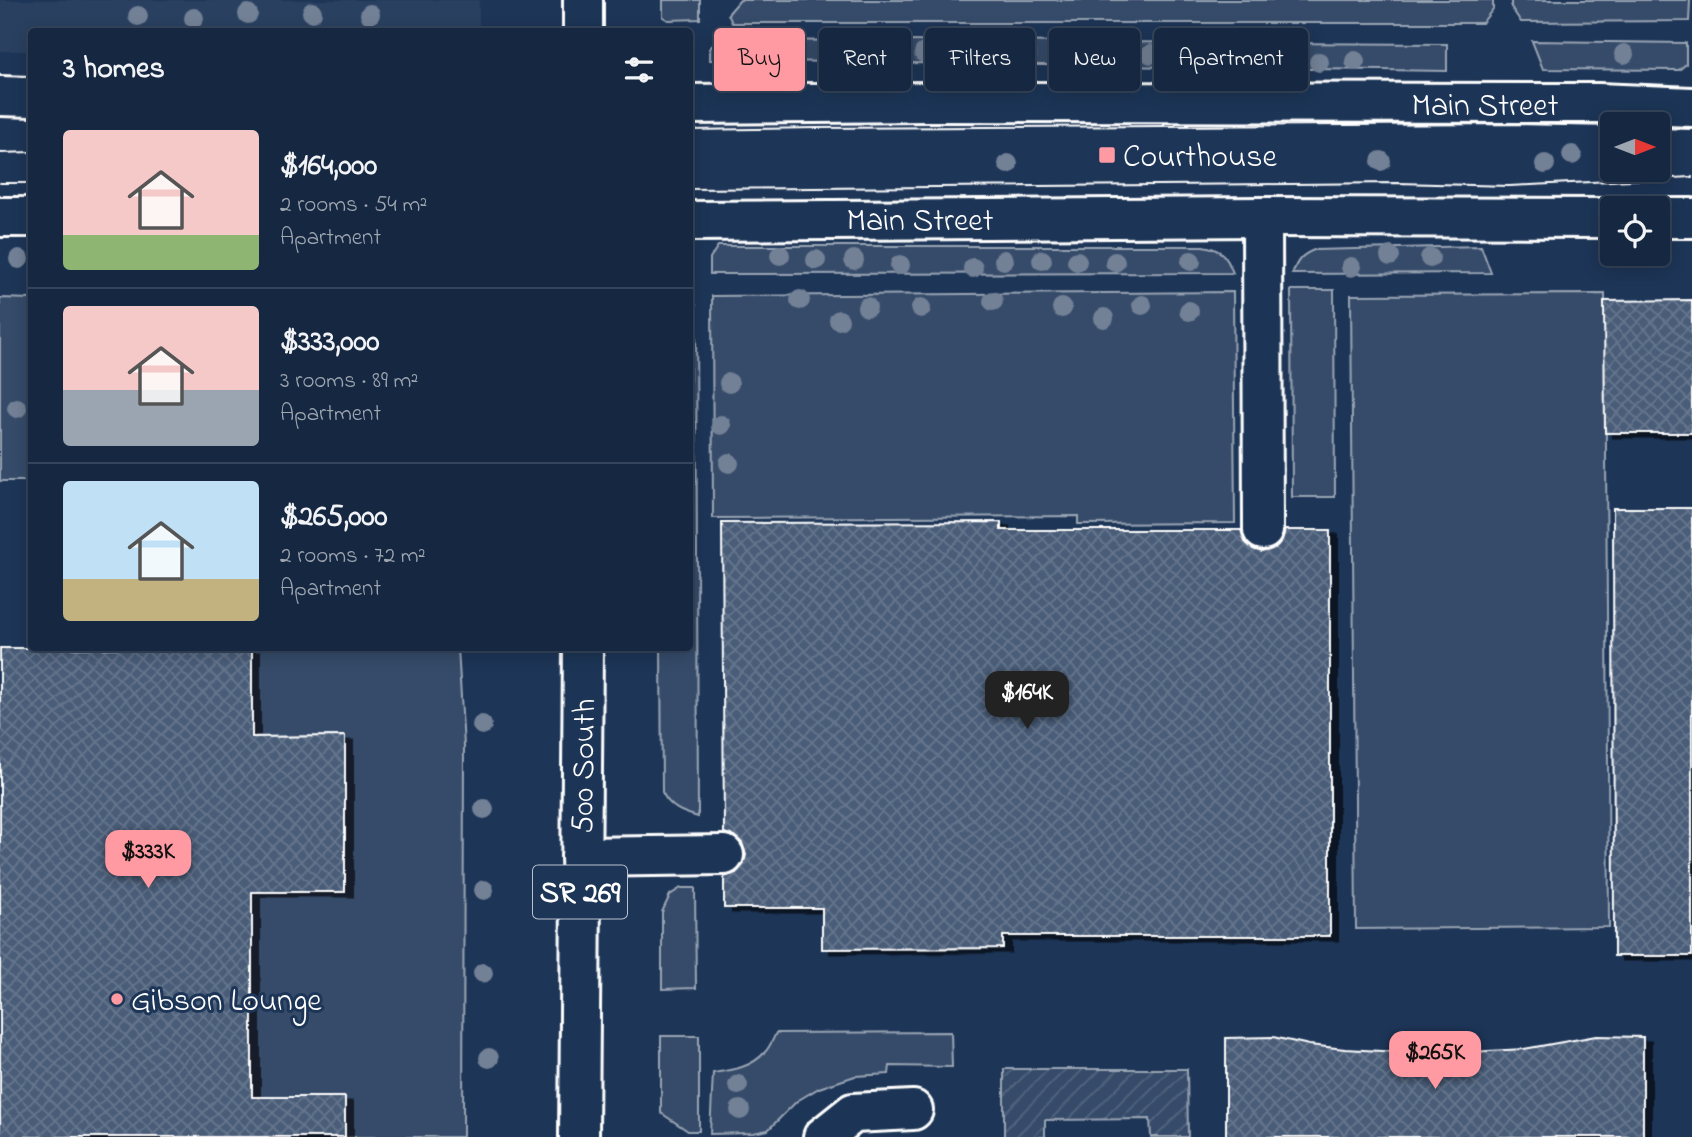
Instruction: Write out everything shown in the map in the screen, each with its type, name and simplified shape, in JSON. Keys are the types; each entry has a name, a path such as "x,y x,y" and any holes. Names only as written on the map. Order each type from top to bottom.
{"street":[{"path":"583,0 583,28"},
{"path":"0,96 28,97"},
{"name":"Main Street","path":"693,104 1598,103 1692,107"},
{"path":"0,217 28,217"},
{"path":"1262,217 1263,530"},
{"name":"Main Street","path":"693,220 1600,218"},
{"path":"1670,218 1692,218"},
{"name":"500 South","path":"579,1137 583,651"},
{"path":"581,858 724,855"},
{"path":"823,1137 853,1113 913,1110"}],"shaded area":[{"path":"0,0 479,0 479,28 28,28 28,51 0,51"},
{"path":"663,0 700,0 700,19 668,20 663,17"},
{"path":"740,0 1493,0 1493,9 1482,23 732,23 728,14"},
{"path":"1511,0 1690,0 1689,21 1521,22 1511,7"},
{"path":"805,40 819,41 819,62 805,61"},
{"path":"911,41 925,41 925,63 911,63"},
{"path":"1532,41 1686,43 1686,64 1679,70 1543,69"},
{"path":"1035,42 1049,42 1049,65 1035,65"},
{"path":"1140,42 1154,42 1154,67 1140,66"},
{"path":"1308,43 1447,44 1447,71 1308,69"},
{"path":"714,44 714,60 710,60 710,48"},
{"path":"718,246 1203,246 1222,254 1233,273 710,274 710,258"},
{"path":"1481,246 1491,273 1292,274 1300,259 1314,250"},
{"path":"1291,290 1334,290 1335,497 1292,497"},
{"path":"1233,292 1235,523 1078,524 1078,516 713,518 712,296"},
{"path":"1605,294 1609,927 1356,929 1351,295"},
{"path":"0,298 28,299 28,481 0,481"},
{"path":"693,305 696,305 698,817 677,809 662,792 661,651 693,651"},
{"path":"252,651 458,651 464,746 463,1137 345,1137 344,1097 220,1097 220,892 345,892 345,736 243,737 252,730"},
{"path":"681,888 695,888 696,988 662,989 662,912 670,895"},
{"path":"951,1032 952,1067 890,1066 889,1074 855,1076 819,1088 797,1101 768,1130 710,1134 713,1073 754,1062 767,1050 776,1033"},
{"path":"661,1036 699,1036 699,1131 688,1131 661,1113"},
{"path":"1004,1069 1187,1069 1188,1137 1151,1137 1150,1119 1045,1120 1045,1137 1004,1137"}],"building":[{"path":"1692,300 1692,433 1605,433 1604,301"},
{"path":"1613,508 1692,508 1692,956 1614,956"},
{"path":"1001,522 1001,530 1241,530 1245,542 1262,552 1275,548 1282,540 1285,530 1330,530 1330,936 1003,936 1003,948 822,949 822,908 724,908 724,877 736,873 743,865 746,855 742,843 734,836 724,833 722,523"},
{"path":"0,648 28,648 28,651 252,651 252,737 345,736 345,892 252,892 252,1097 345,1097 345,1137 0,1137"},
{"path":"1596,1036 1643,1037 1643,1137 1226,1137 1226,1038 1273,1037 1345,1049 1435,1054 1524,1049"}],"tram line":[{"path":"693,130 1510,124 1600,126"},
{"path":"1670,128 1692,129"},
{"path":"0,153 28,152"},
{"path":"693,189 1399,183 1509,186 1692,177"},
{"path":"0,183 28,183"}],"place":[{"name":"Courthouse","path":"1107,155"},
{"name":"Gibson Lounge","path":"117,999"}]}
